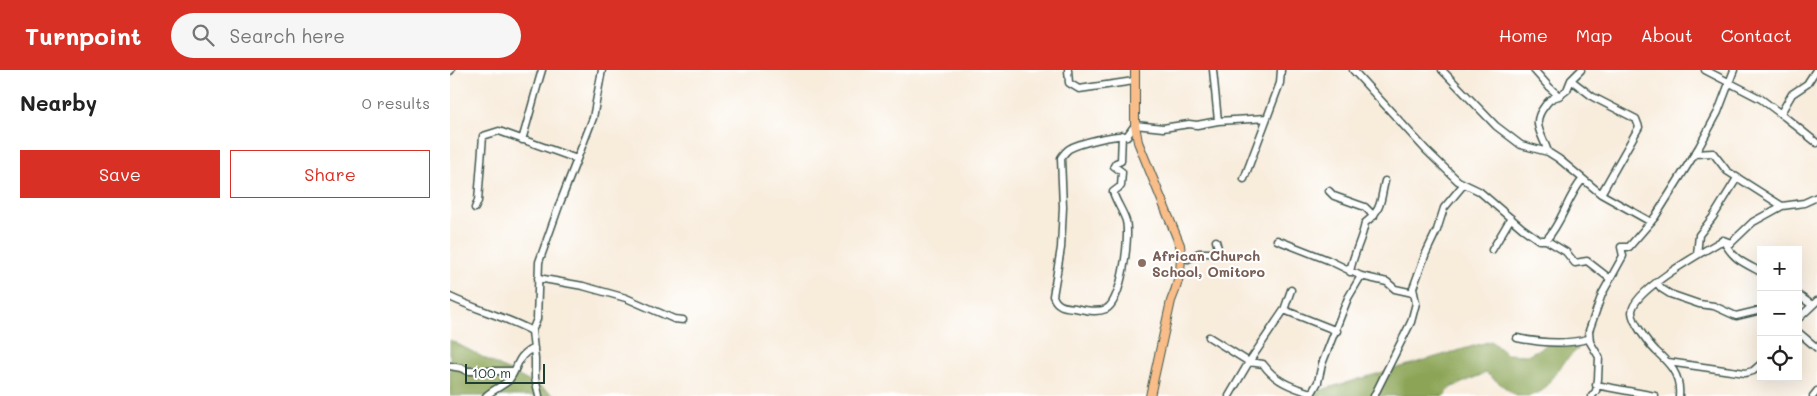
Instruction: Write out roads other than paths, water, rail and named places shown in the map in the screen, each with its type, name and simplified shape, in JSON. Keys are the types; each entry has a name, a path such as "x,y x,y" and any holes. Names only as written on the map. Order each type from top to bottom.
{"main road":[{"path":"1135,70 1138,142 1180,245 1182,257 1177,286 1171,301 1150,396"}],"street":[{"path":"522,140 542,70"},
{"path":"539,396 535,378 532,331 537,319 540,262 593,118 602,70"},
{"path":"1068,70 1069,83 1079,89 1134,80"},
{"path":"1213,70 1218,121"},
{"path":"1244,178 1280,83 1281,70"},
{"path":"1353,70 1426,150 1458,181 1479,191 1539,240 1546,240 1566,252 1575,262 1587,261 1609,278"},
{"path":"1442,70 1496,126 1521,145 1548,152 1601,194 1651,222"},
{"path":"1534,70 1560,96"},
{"path":"1548,152 1537,123 1538,114 1550,98 1560,96 1567,90 1571,80 1581,70"},
{"path":"1705,70 1761,99 1817,143"},
{"path":"1592,396 1596,391 1600,357 1588,339 1589,331 1609,278 1622,256 1621,247 1630,247 1651,222 1695,154 1718,112 1734,70"},
{"path":"1781,113 1792,94 1807,84 1816,70"},
{"path":"1571,80 1593,96 1636,119 1640,127 1601,194"},
{"path":"1122,135 1121,162 1116,163 1114,166 1122,172 1121,186 1113,192 1126,219 1127,252 1117,293 1112,304 1106,309 1085,310 1060,306 1055,302 1053,296 1061,248 1063,207 1061,158 1068,149 1110,136 1122,135 1127,136 1136,125 1163,128 1218,121 1267,118"},
{"path":"475,208 478,201 483,136 499,131 577,158"},
{"path":"1538,150 1545,143"},
{"path":"1695,154 1713,153 1728,171 1782,206"},
{"path":"1697,254 1699,235 1738,178"},
{"path":"1546,240 1556,227 1571,196 1582,180"},
{"path":"1350,272 1352,260 1362,239 1365,223 1374,216 1384,197 1385,181"},
{"path":"1374,396 1411,322 1416,303 1413,288 1444,208 1464,184"},
{"path":"1329,191 1334,196 1365,207 1374,216"},
{"path":"1679,396 1678,380 1675,371 1654,349 1632,318 1634,304 1640,296 1697,254 1723,240 1731,243 1753,222 1782,206 1804,203 1817,197"},
{"path":"1492,250 1511,218"},
{"path":"1277,240 1328,260 1350,272 1387,282 1395,290 1414,293"},
{"path":"1723,240 1730,254 1757,270"},
{"path":"1182,257 1188,259 1199,253 1213,254 1218,248 1216,241"},
{"path":"1209,337 1249,362 1262,364 1270,375 1310,395 1318,382 1322,364 1337,331 1348,298 1361,276"},
{"path":"538,278 583,286 626,298 674,319 683,320"},
{"path":"1657,283 1670,294 1699,304 1714,306 1736,316 1757,311"},
{"path":"1229,396 1284,310 1291,290"},
{"path":"450,297 532,331"},
{"path":"1802,297 1815,303 1802,316"},
{"path":"1284,310 1337,331"},
{"path":"1802,335 1817,348"},
{"path":"1516,338 1547,343 1576,342 1588,339"},
{"path":"486,396 509,380 516,364 527,351 534,348"},
{"path":"1668,362 1746,373 1753,372 1757,368"},
{"path":"450,366 467,371 513,371"},
{"path":"1596,385 1655,396"},
{"path":"1813,396 1817,391"}],"place":[{"name":"African Church School, Omitoro","path":"1142,263"}]}
